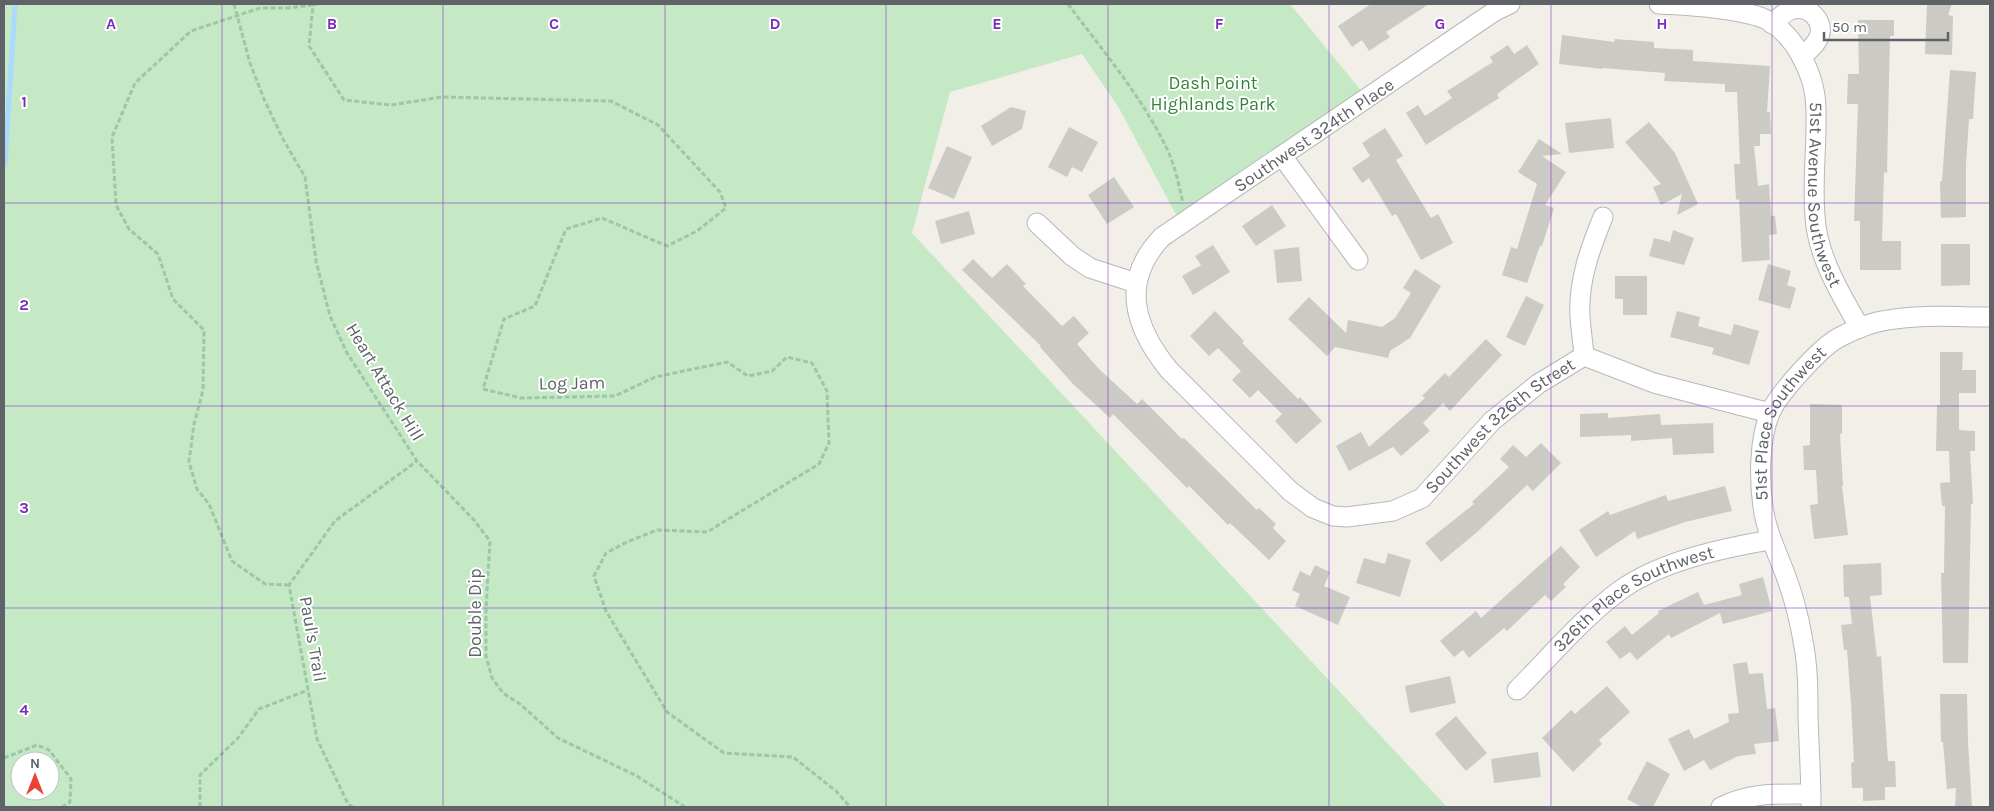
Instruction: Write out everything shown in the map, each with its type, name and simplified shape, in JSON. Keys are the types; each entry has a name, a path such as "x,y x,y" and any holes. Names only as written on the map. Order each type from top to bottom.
{"street":[{"name":"Southwest 324th Place","path":"1136,283 1143,262 1162,237 1495,11 1510,4"},
{"path":"1659,4 1714,8 1758,16 1772,24 1790,10 1804,9 1812,14 1820,24 1820,32 1814,45 1802,57"},
{"name":"51st Avenue Southwest","path":"1772,24 1788,37 1802,57 1814,87 1816,108 1815,218 1824,256 1835,284 1860,328"},
{"path":"1282,156 1358,260"},
{"path":"1584,356 1580,317 1585,267 1589,251 1603,217"},
{"path":"1037,223 1072,256 1090,268 1136,283"},
{"name":"Southwest 326th Street","path":"1136,283 1137,305 1146,336 1154,352 1169,370 1290,491 1313,508 1333,516 1360,516 1393,511 1422,498 1492,421 1538,384 1584,356 1654,383 1770,413"},
{"name":"51st Place Southwest","path":"1811,801 1807,676 1803,643 1796,606 1784,570 1770,540 1763,508 1760,477 1761,450 1770,413 1786,389 1837,338 1860,328 1887,320 1912,317 1990,317"},
{"name":"326th Place Southwest","path":"1517,690 1600,607 1623,588 1664,568 1703,554 1770,540"},
{"path":"1721,807 1738,799 1763,794 1811,801"}],"path":[{"name":"Heart Attack Hill","path":"234,4 250,63 264,99 283,139 305,177 316,261 330,316 347,353 417,461"},
{"path":"289,585 265,584 232,561 209,504 197,489 189,462 194,424 203,390 204,330 173,299 158,254 129,229 116,205 112,137 135,83 191,31 260,8 288,8 315,4"},
{"name":"Log Jam","path":"315,4 309,46 344,100 391,105 442,97 612,101 658,125 720,192 726,208 696,231 667,246 602,218 566,229 535,306 504,319 483,389 521,398 615,396 655,377 728,362 748,376 772,371 787,357 812,363 827,391 829,443 819,464 707,532 657,530 627,542 606,553 594,576 606,611 667,712 724,754 793,757 836,791 850,807"},
{"path":"1068,4 1155,126 1169,153 1179,185 1186,220"},
{"name":"Paul's Trail","path":"352,807 348,804 317,739 289,585 335,521 417,461"},
{"name":"Double Dip","path":"417,461 474,520 490,541 486,609 486,656 492,678 503,693 520,704 558,738 635,775 686,807"},
{"path":"200,807 200,775 238,738 259,709 308,690"},
{"path":"4,758 37,746 49,750 71,779 70,802 62,807"}],"green space":[{"name":"Dash Point Highlands Park","path":"4,4 1290,4 1368,99 1181,224 1119,108 1082,54 950,92 912,233 1447,807 4,807"}],"building":[{"path":"1371,4 1429,4 1386,32 1390,37 1369,51 1362,40 1352,47 1338,26"},
{"path":"1927,4 1952,4 1948,15 1953,16 1952,55 1925,54"},
{"path":"1858,20 1894,20 1894,36 1890,36 1887,173 1884,172 1882,241 1901,241 1901,270 1860,270 1860,221 1854,221 1858,104 1847,104 1848,74 1859,74"},
{"path":"1562,35 1614,42 1615,39 1654,42 1654,48 1693,50 1693,61 1770,66 1767,112 1770,112 1771,134 1760,134 1760,146 1754,146 1758,186 1769,184 1771,216 1775,216 1777,234 1769,235 1770,260 1742,262 1739,199 1736,200 1734,164 1740,164 1737,92 1725,92 1725,84 1664,81 1665,73 1559,64"},
{"path":"1508,45 1514,54 1527,45 1539,64 1497,94 1499,98 1426,145 1406,113 1418,105 1425,116 1452,98 1447,91 1493,62 1490,57"},
{"path":"1950,70 1976,72 1973,119 1969,119 1966,164 1966,217 1941,218 1940,181 1942,181"},
{"path":"1011,107 1026,111 1022,129 992,146 981,126"},
{"path":"1611,118 1614,148 1569,153 1565,123"},
{"path":"1649,122 1675,153 1698,204 1677,215 1682,194 1661,205 1653,187 1661,184 1625,142"},
{"path":"1069,127 1098,142 1082,172 1072,167 1067,177 1048,167"},
{"path":"1385,128 1403,156 1396,160 1431,218 1438,214 1453,243 1421,260 1396,214 1392,216 1369,178 1362,183 1352,168 1370,156 1362,143"},
{"path":"1539,139 1562,154 1542,156 1566,172 1545,205 1554,208 1542,246 1540,246 1527,283 1502,275 1511,247 1517,249 1537,184 1518,172"},
{"path":"947,146 972,157 954,199 928,188"},
{"path":"1114,177 1134,207 1107,224 1088,195"},
{"path":"1272,205 1286,226 1256,246 1242,226"},
{"path":"969,211 975,234 941,244 935,221"},
{"path":"1673,230 1694,238 1684,265 1649,256 1654,238 1670,242"},
{"path":"1941,244 1970,244 1970,285 1941,286"},
{"path":"1213,245 1230,272 1193,295 1182,276 1201,265 1195,256"},
{"path":"1299,247 1302,281 1277,283 1274,250"},
{"path":"973,259 992,278 1007,264 1026,284 1023,286 1062,326 1074,316 1089,333 1077,344 1099,369 1137,404 1142,399 1257,510 1259,508 1276,524 1273,528 1286,541 1269,560 1230,523 1228,525 1189,486 1187,488 1113,414 1110,418 1073,384 1041,346 962,270"},
{"path":"1768,264 1791,271 1787,285 1796,288 1790,309 1758,300"},
{"path":"1415,269 1441,286 1410,338 1390,351 1388,358 1335,347 1327,356 1288,319 1309,297 1346,333 1348,320 1382,327 1395,318 1411,293 1403,288"},
{"path":"1615,276 1647,276 1647,315 1623,315 1623,299 1615,299"},
{"path":"1526,296 1544,305 1525,346 1506,337"},
{"path":"1215,311 1244,341 1242,343 1298,399 1300,397 1322,421 1296,444 1275,421 1282,414 1258,390 1250,398 1232,380 1241,371 1218,348 1209,356 1190,336"},
{"path":"1677,311 1700,317 1698,326 1731,335 1734,324 1759,331 1749,365 1712,354 1714,348 1670,337"},
{"path":"1486,339 1502,355 1450,411 1443,403 1423,423 1430,431 1401,456 1393,447 1349,471 1336,446 1361,432 1369,447 1425,398 1422,396 1445,373 1449,377"},
{"path":"1940,352 1963,352 1962,370 1976,370 1976,393 1959,393 1959,430 1975,431 1975,451 1970,451 1973,504 1971,504 1968,663 1943,663 1941,573 1944,573 1945,506 1942,506 1940,483 1950,482 1949,451 1936,451 1937,405 1940,405"},
{"path":"1810,404 1842,405 1842,434 1840,434 1842,486 1848,535 1814,539 1810,505 1818,504 1816,470 1804,470 1803,446 1810,445"},
{"path":"1608,413 1608,418 1660,414 1661,425 1713,423 1714,453 1673,455 1672,438 1631,441 1631,435 1580,437 1580,414"},
{"path":"1541,443 1561,463 1533,491 1527,485 1476,533 1441,562 1425,543 1474,504 1472,502 1509,467 1500,459 1513,445 1526,457"},
{"path":"1725,486 1732,511 1685,522 1637,539 1635,531 1596,557 1579,530 1608,511 1610,515 1666,495 1668,501"},
{"path":"1561,546 1580,567 1563,584 1566,587 1551,601 1545,595 1507,631 1504,628 1469,658 1463,650 1454,657 1440,641 1476,611 1481,618"},
{"path":"1388,553 1411,560 1400,597 1356,583 1364,558 1385,564"},
{"path":"1881,563 1882,595 1870,596 1877,657 1881,656 1888,761 1895,761 1896,787 1885,787 1885,800 1863,801 1863,788 1852,788 1851,763 1854,762 1851,703 1847,650 1844,650 1841,625 1852,624 1849,597 1844,597 1843,565"},
{"path":"1315,565 1330,572 1324,586 1350,597 1338,625 1295,606 1300,594 1292,590 1300,571 1310,576"},
{"path":"1763,577 1772,611 1723,624 1720,613 1671,638 1669,634 1637,660 1630,652 1620,659 1606,642 1625,626 1632,635 1659,613 1658,611 1698,592 1704,605 1742,595 1739,584"},
{"path":"1747,662 1749,674 1763,673 1767,709 1775,708 1779,741 1754,744 1756,754 1738,756 1710,770 1704,760 1684,771 1668,739 1689,729 1694,739 1729,722 1728,714 1739,713 1733,664"},
{"path":"1450,676 1456,703 1410,713 1405,686"},
{"path":"1607,686 1630,712 1599,740 1602,744 1573,772 1542,738 1571,710 1575,714"},
{"path":"1940,694 1967,694 1972,807 1955,807 1956,788 1947,789 1943,742 1941,742"},
{"path":"1456,716 1487,753 1466,771 1435,734"},
{"path":"1538,752 1541,777 1494,783 1491,759"},
{"path":"1647,761 1670,774 1653,807 1642,807 1627,799"}],"waterway":[{"path":"5,164 15,4"}]}
